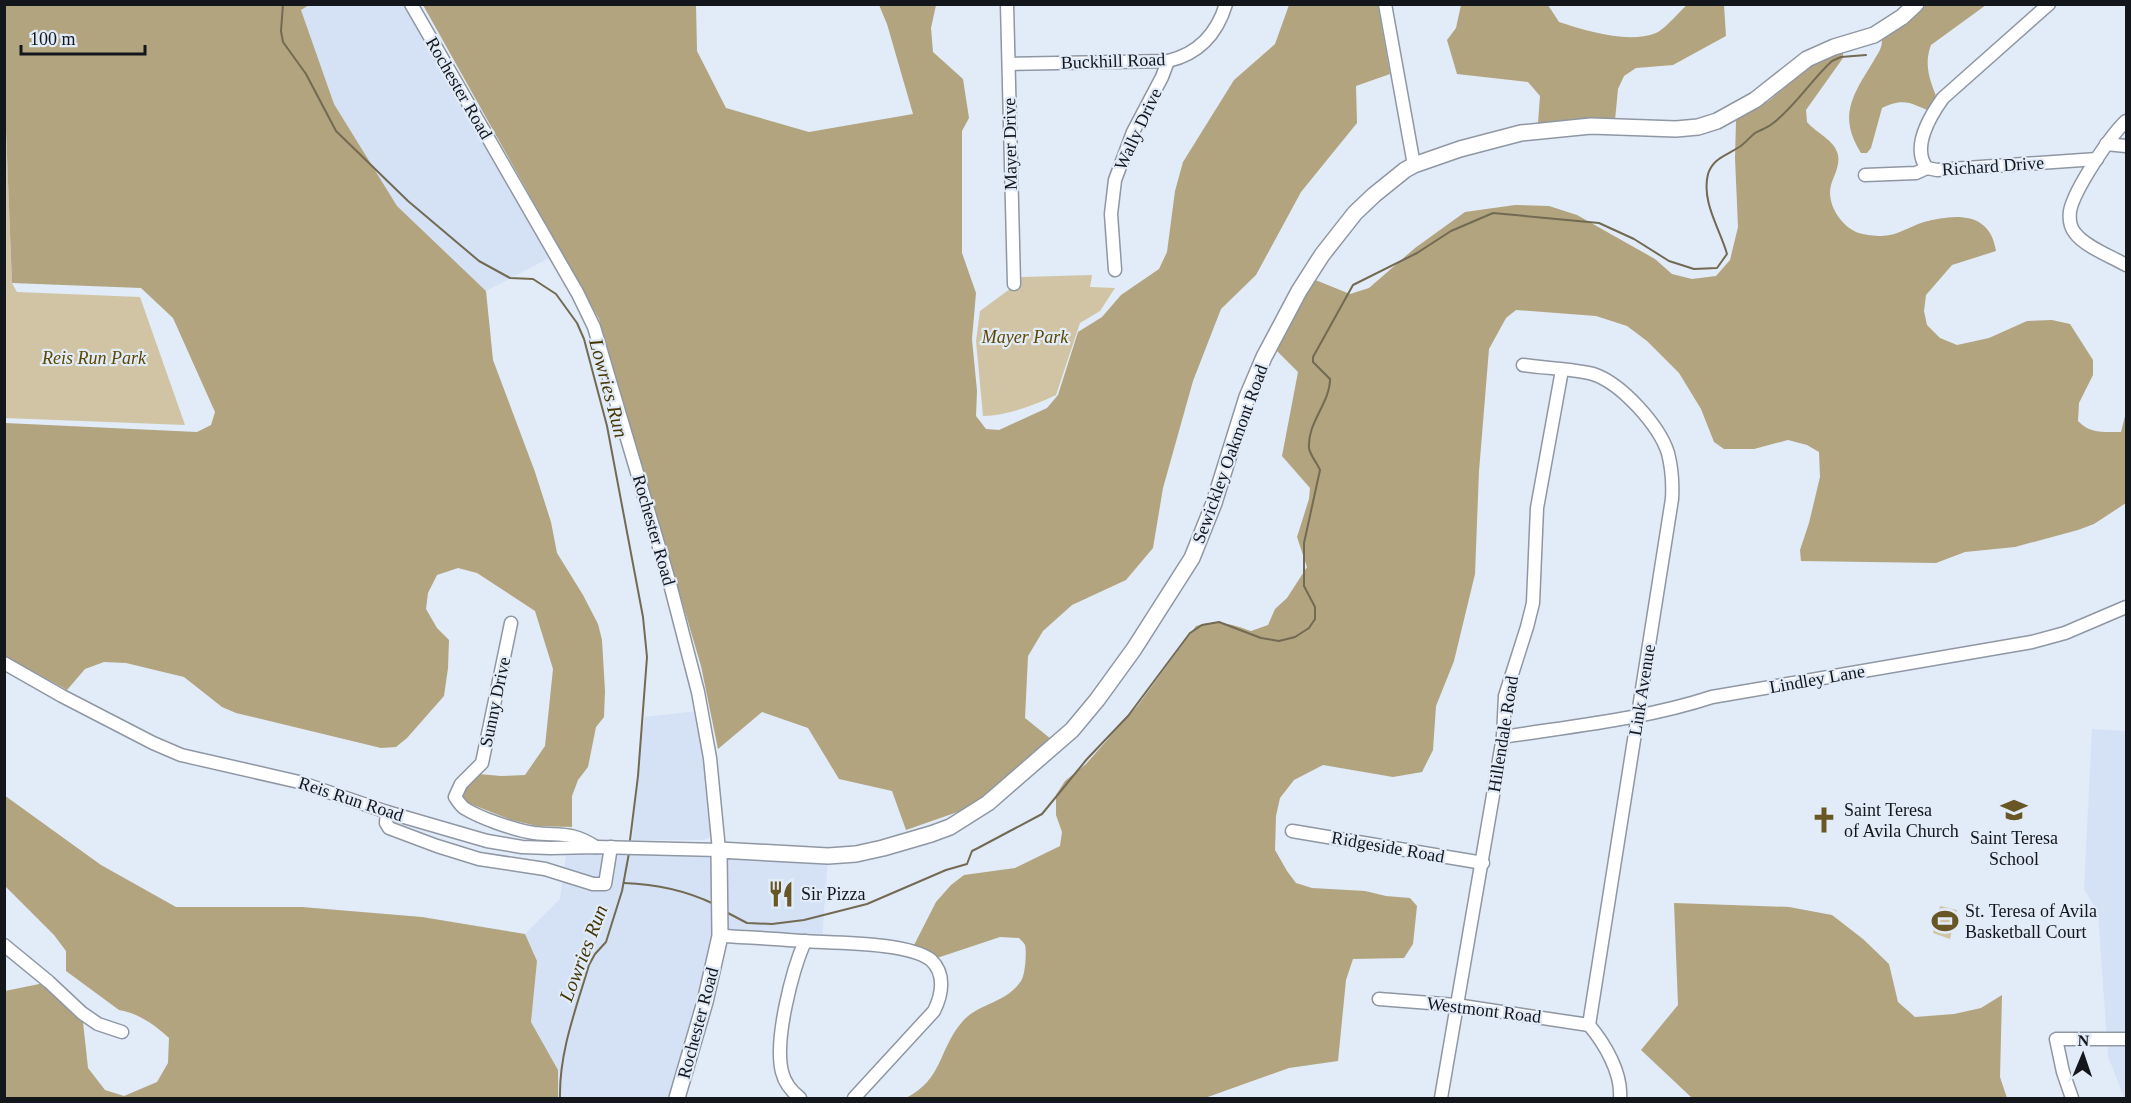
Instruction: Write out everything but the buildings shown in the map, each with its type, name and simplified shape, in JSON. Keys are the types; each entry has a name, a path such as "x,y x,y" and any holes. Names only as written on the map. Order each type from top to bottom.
{"main road":[{"name":"Sewickley Oakmont Road","path":"719,850 828,856 863,852 908,842 950,827 973,814 1058,744 1109,684 1178,583 1192,558 1214,503 1247,397 1278,330 1304,284 1329,245 1354,213 1414,165 1460,149 1521,133 1591,126 1676,129 1706,125 1746,107 1807,59 1834,47 1874,35 1902,17 1916,4"},
{"name":"Rochester Road","path":"677,1098 705,1002 720,936 719,850"}],"street":[{"name":"Rochester Road","path":"411,4 578,294 594,327 670,584 698,692 710,758 719,850"},
{"name":"Mayer Drive","path":"1007,4 1014,284"},
{"name":"Buckhill Road","path":"1009,64 1168,61 1180,58 1200,47 1215,31 1226,4"},
{"path":"1385,4 1414,165"},
{"name":"Richard Drive","path":"2049,4 1943,98 1936,108 1921,143 1920,155 1927,168 1937,170 2097,159"},
{"name":"Wally Drive","path":"1115,270 1111,214 1115,180 1133,132 1168,61"},
{"path":"2127,121 2106,144 2073,204 2070,214 2074,233 2082,240 2127,265"},
{"path":"2106,144 2127,146"},
{"path":"1865,175 1916,173 1927,168"},
{"name":"Link Avenue","path":"1523,365 1592,374 1613,384 1635,404 1655,429 1667,451 1673,477 1672,499 1589,1025"},
{"name":"Hillendale Road","path":"1441,1098 1483,863 1503,737 1505,696 1533,603 1537,508 1562,370"},
{"name":"Lindley Lane","path":"1503,737 1638,716 1679,708 1712,697 2032,642 2065,633 2127,607"},
{"name":"Sunny Drive","path":"511,623 482,763 461,784 455,797 461,807 480,816 533,832 572,835 596,847"},
{"name":"Reis Run Road","path":"4,663 62,696 181,755 299,782 387,812 487,841 522,847 719,850"},
{"path":"387,812 386,823 389,828 421,841 479,859 545,869 593,884 605,884 611,847"},
{"name":"Ridgeside Road","path":"1293,831 1483,863"},
{"path":"720,936 865,945 911,951 931,960 940,974 940,1000 934,1011 854,1098"},
{"path":"800,1098 790,1089 785,1080 780,1059 780,1041 794,975 805,941"},
{"path":"4,945 82,1013 98,1024 122,1032"},
{"name":"Westmont Road","path":"1379,999 1456,1005 1589,1025"},
{"path":"1589,1025 1599,1037 1614,1067 1620,1098"},
{"path":"2072,1098 2063,1072 2056,1039 2127,1039"}],"shaded area":[{"path":"5,5 309,5 301,10 334,104 397,206 486,291 493,360 535,472 551,522 557,553 598,624 602,640 604,717 596,727 588,767 578,780 572,796 572,827 537,826 511,820 466,802 462,795 479,774 525,775 545,746 553,669 535,611 477,573 458,568 437,575 428,593 426,609 437,628 449,640 444,696 407,738 396,747 381,748 236,713 222,707 184,677 126,663 104,662 85,669 67,690 5,656 5,423 197,432 211,425 215,412 173,318 141,288 12,283 5,105"},
{"path":"309,5 405,5 549,258 486,291 397,206 334,104 301,10"},
{"path":"423,5 696,5 697,51 726,108 809,132 913,114 887,24 879,5 936,5 931,28 933,52 963,79 969,118 962,131 962,253 976,293 972,339 977,391 976,416 986,429 999,430 1047,408 1058,395 1078,332 1102,317 1121,295 1159,269 1167,252 1175,191 1183,162 1234,80 1275,44 1289,5 1378,5 1390,74 1356,86 1357,123 1301,192 1256,275 1221,309 1193,381 1163,488 1153,548 1126,580 1072,605 1043,631 1028,656 1025,718 1051,739 969,808 906,830 892,791 839,779 808,728 762,712 718,749 701,666 599,319"},
{"path":"1461,5 1548,5 1559,22 1607,35 1633,37 1656,33 1687,5 1724,5 1726,36 1673,65 1636,68 1624,76 1618,89 1615,120 1538,123 1540,96 1528,82 1457,74 1447,40 1456,28"},
{"path":"1926,5 1986,5 1931,45 1928,67 1939,103 1934,113 1903,102 1882,108 1871,148 1867,153 1861,153 1850,128 1850,106 1854,96 1880,50 1882,37 1905,24"},
{"path":"1843,52 1843,58 1806,110 1807,122 1833,145 1838,155 1830,192 1836,214 1852,230 1873,236 1892,234 1924,222 1959,217 1969,218 1987,228 1996,251 1952,265 1926,295 1924,311 1927,325 1940,338 1957,345 1989,338 2027,321 2052,320 2070,324 2093,360 2093,375 2079,403 2078,421 2093,430 2121,432 2126,412 2126,503 2094,524 2078,530 2015,547 1965,552 1936,563 1801,561 1800,550 1820,477 1819,452 1807,445 1788,440 1754,449 1724,449 1714,442 1701,409 1679,373 1647,341 1627,326 1596,316 1516,310 1506,318 1489,349 1479,471 1475,574 1454,661 1436,706 1433,750 1422,772 1393,777 1323,765 1294,780 1280,798 1276,816 1275,850 1296,883 1312,888 1365,891 1410,898 1417,906 1413,944 1404,958 1353,959 1346,980 1338,1061 1289,1068 1205,1098 906,1098 927,1082 934,1073 954,1032 962,1022 976,1011 1015,989 1025,969 1026,948 1019,938 1000,937 931,960 911,951 936,902 951,885 964,875 1015,868 1060,846 1062,832 1056,815 1056,795 1065,781 1086,764 1138,705 1196,626 1224,623 1251,631 1268,625 1275,609 1287,598 1307,567 1297,537 1309,499 1310,488 1282,456 1298,372 1271,345 1308,277 1350,294 1369,288 1415,248 1465,212 1515,205 1549,206 1577,215 1655,259 1672,274 1692,279 1716,276 1730,260 1738,227 1736,120 1770,100 1809,66"},
{"path":"697,711 710,803 710,837 704,840 632,840 640,738 645,717"},
{"path":"2092,729 2126,731 2126,1098 2124,1098 2108,1056 2098,913 2084,889"},
{"path":"4,795 101,865 176,907 302,907 422,917 525,934 537,961 531,1022 558,1070 558,1098 5,1098 5,991 49,982 82,1013 88,1068 105,1090 124,1096 157,1082 168,1063 169,1038 146,1020 119,1010 66,971 66,951 54,935 5,886"},
{"path":"567,848 828,856 822,942 720,936 677,1098 558,1098 558,1070 531,1022 537,961 525,934 560,899"},
{"path":"1674,903 1789,907 1832,915 1863,939 1889,964 1898,1002 1915,1017 1954,1014 1981,1008 2002,995 2000,1077 2007,1098 1692,1098 1641,1050 1678,1005"}],"green space":[{"name":"Reis Run Park","path":"5,105 12,283 17,292 140,297 185,425 5,418"},
{"name":"Mayer Park","path":"1092,275 1090,287 1115,288 1100,311 1080,323 1056,395 1020,409 983,416 976,341 980,311 1014,286 1014,280 1023,277"},
{"name":"St. Teresa of Avila Basketball Court","path":"1940,906 1957,910 1950,939 1933,933"}],"waterway":[{"name":"Lowries Run","path":"283,4 281,31 283,42 306,74 336,131 408,201 479,261 510,278 533,279 556,294 577,323 584,339 607,426 643,617 647,657 638,776 630,840"},
{"path":"726,912 747,923 772,924 804,920 867,904 946,870 967,864 972,851 1042,814 1087,759 1128,716 1190,633 1202,625 1219,622 1261,638 1279,641 1295,637 1309,628 1315,619 1315,607 1304,586 1304,543 1320,470 1310,451 1309,439 1329,388 1330,379 1313,362 1313,357 1353,285 1417,253 1451,231 1493,213 1599,223 1634,239 1669,261 1694,269 1717,268 1727,254 1707,195 1710,168 1780,117 1832,61 1841,57 1866,55"},
{"name":"Lowries Run","path":"560,1098 562,1064 574,1014 589,965 606,942 622,891 629,853"},
{"path":"624,883 670,889 714,904"}],"place":[{"name":"Saint Teresa School","path":"2014,810"},
{"name":"Saint Teresa of Avila Church","path":"1824,820"},
{"name":"Sir Pizza","path":"781,894"},
{"name":"St. Teresa of Avila Basketball Court","path":"1945,921"}]}
